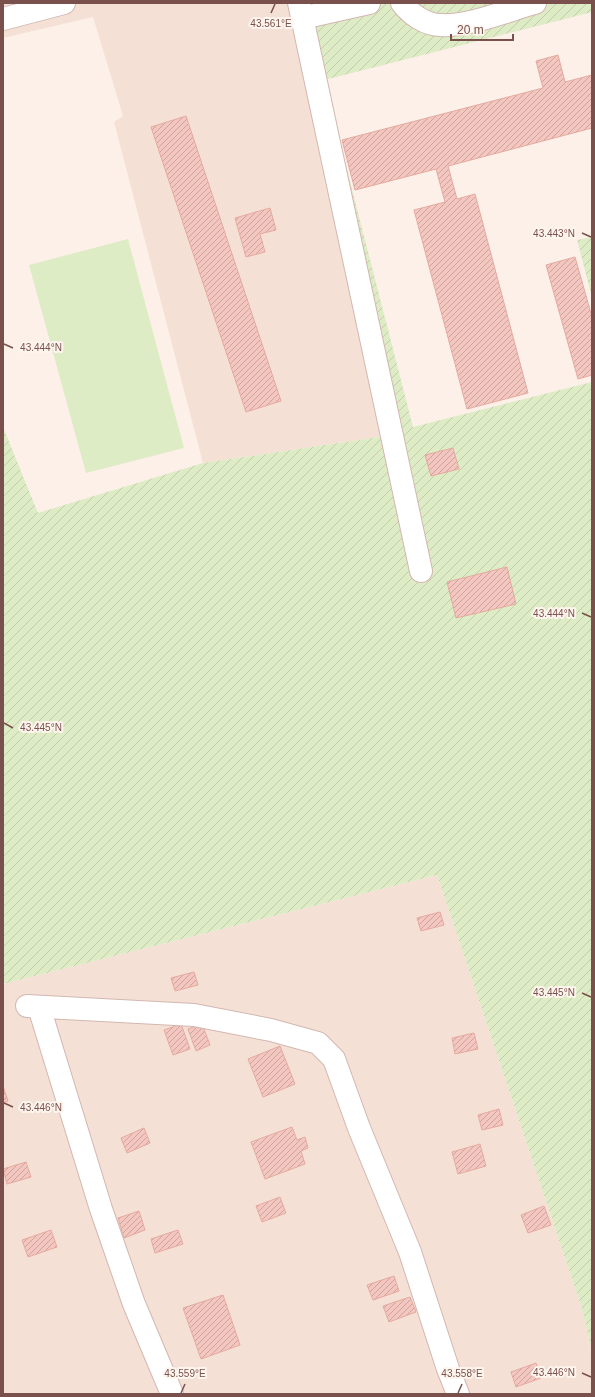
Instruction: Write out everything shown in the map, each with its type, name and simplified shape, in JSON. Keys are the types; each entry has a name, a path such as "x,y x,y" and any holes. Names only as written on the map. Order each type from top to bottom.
{"lane":[{"path":"3,19 64,3"},
{"path":"369,3 301,11 421,571"},
{"path":"402,3 406,9 422,20 441,25 466,22 535,3"},
{"path":"172,1394 134,1304 33,1007 194,1015 272,1030 318,1044 334,1060 359,1128 410,1252 448,1369 458,1394"}],"shaded area":[{"path":"3,3 592,3 592,12 316,82 392,435 203,463 114,122 123,116 93,17 3,38"},
{"path":"437,875 581,1306 592,1351 592,1394 3,1394 3,984"}],"green space":[{"path":"299,3 592,3 592,12 324,80 413,427 592,382 592,1351 581,1306 437,875 3,984 3,427 38,513 203,463 392,435"},
{"path":"592,237 592,298 577,240"},
{"path":"128,239 184,448 86,473 29,265"}],"building":[{"path":"558,55 565,82 592,75 592,128 448,166 457,199 475,194 528,393 467,409 414,210 445,202 436,169 355,190 342,140 543,88 536,61"},
{"path":"186,116 281,401 246,412 151,127"},
{"path":"270,208 276,230 260,234 265,252 246,257 235,218"},
{"path":"575,257 592,317 592,375 578,379 546,265"},
{"path":"453,448 459,469 431,476 425,455"},
{"path":"507,567 516,604 456,618 447,582"},
{"path":"440,912 444,925 421,931 417,918"},
{"path":"194,972 198,985 175,991 171,978"},
{"path":"181,1024 190,1049 173,1055 164,1030"},
{"path":"202,1024 210,1045 196,1051 188,1029"},
{"path":"474,1033 478,1049 455,1054 452,1038"},
{"path":"280,1046 295,1084 263,1097 248,1059"},
{"path":"3,1086 8,1101 3,1103"},
{"path":"499,1109 503,1125 482,1130 478,1115"},
{"path":"292,1127 297,1140 305,1137 308,1148 301,1151 305,1164 265,1179 251,1142"},
{"path":"144,1128 150,1143 127,1153 121,1138"},
{"path":"480,1144 486,1166 458,1174 452,1152"},
{"path":"26,1162 31,1177 7,1184 3,1169"},
{"path":"280,1197 286,1213 262,1222 256,1206"},
{"path":"544,1206 551,1225 528,1233 521,1215"},
{"path":"139,1211 145,1230 124,1238 118,1218"},
{"path":"51,1230 57,1247 28,1257 22,1240"},
{"path":"178,1230 183,1244 155,1253 151,1239"},
{"path":"394,1276 399,1291 373,1300 367,1285"},
{"path":"223,1295 240,1345 201,1359 183,1308"},
{"path":"410,1297 416,1312 389,1322 383,1306"},
{"path":"536,1363 541,1378 516,1387 511,1372"}]}
